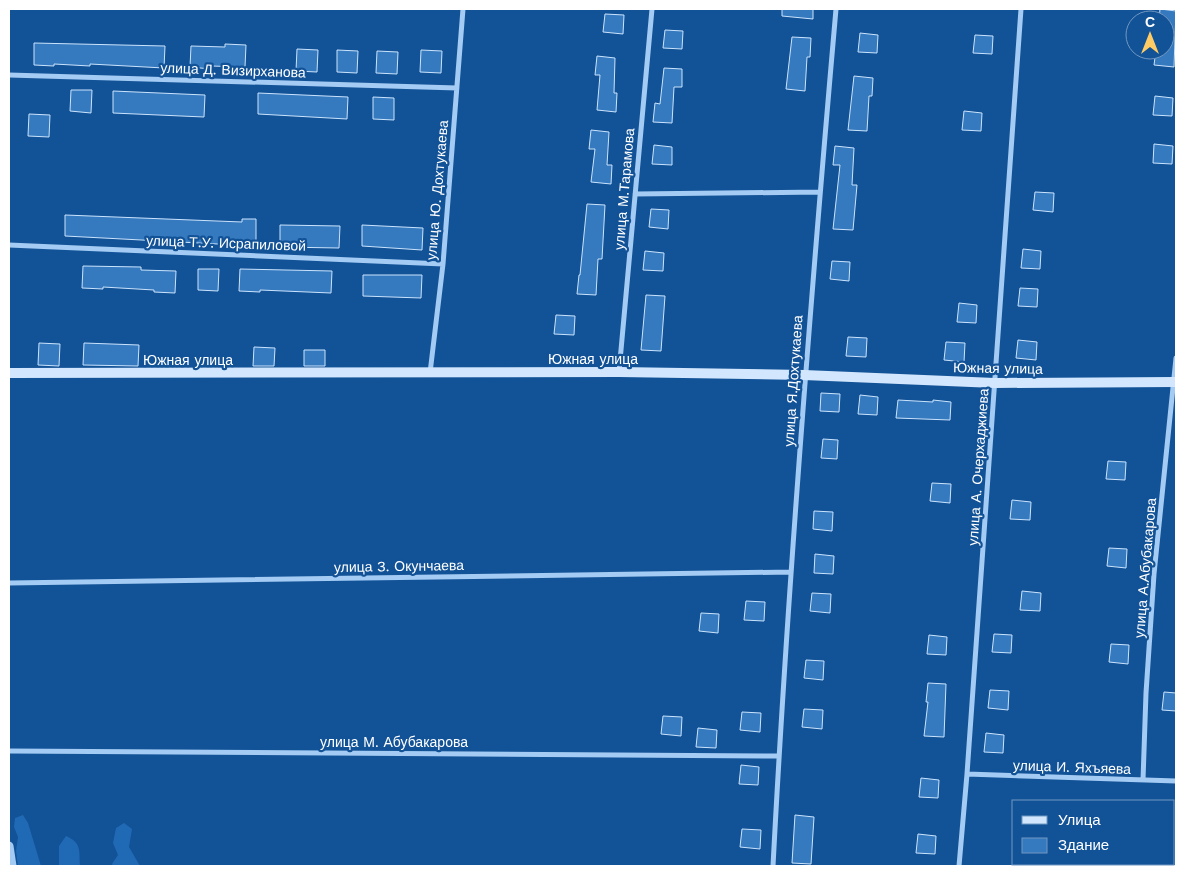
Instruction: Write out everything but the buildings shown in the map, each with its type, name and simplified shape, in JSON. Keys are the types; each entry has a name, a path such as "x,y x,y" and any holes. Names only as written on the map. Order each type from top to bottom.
{"main road":[{"name":"Южная улица","path":"9,373 619,372 804,375 995,383 1175,382"}],"street":[{"name":"улица Ю. Дохтукаева","path":"430,373 443,264 464,9"},
{"name":"улица М.Тарамова","path":"619,372 652,9"},
{"name":"улица Я.Дохтукаева","path":"773,866 790,572 804,375 836,9"},
{"name":"улица А. Очерхаджиева","path":"959,866 1021,9"},
{"name":"улица Д. Визирханова","path":"9,75 457,88"},
{"path":"635,194 820,192"},
{"name":"улица Т.У. Исрапиловой","path":"9,245 443,264"},
{"name":"улица А.Абубакарова","path":"1143,780 1146,693 1154,574 1176,358"},
{"name":"улица З. Окунчаева","path":"9,583 790,572"},
{"name":"улица М. Абубакарова","path":"9,751 779,756"},
{"name":"улица И. Яхъяева","path":"967,774 1176,781"},
{"path":"9,846 12,866"}],"shaded area":[{"path":"23,815 28,823 41,866 18,866 16,851 18,837 14,827 15,818"},
{"path":"124,823 132,829 129,847 140,866 113,866 112,864 118,855 113,843 116,828"},
{"path":"66,836 75,842 79,848 80,866 59,866 59,846"}]}
